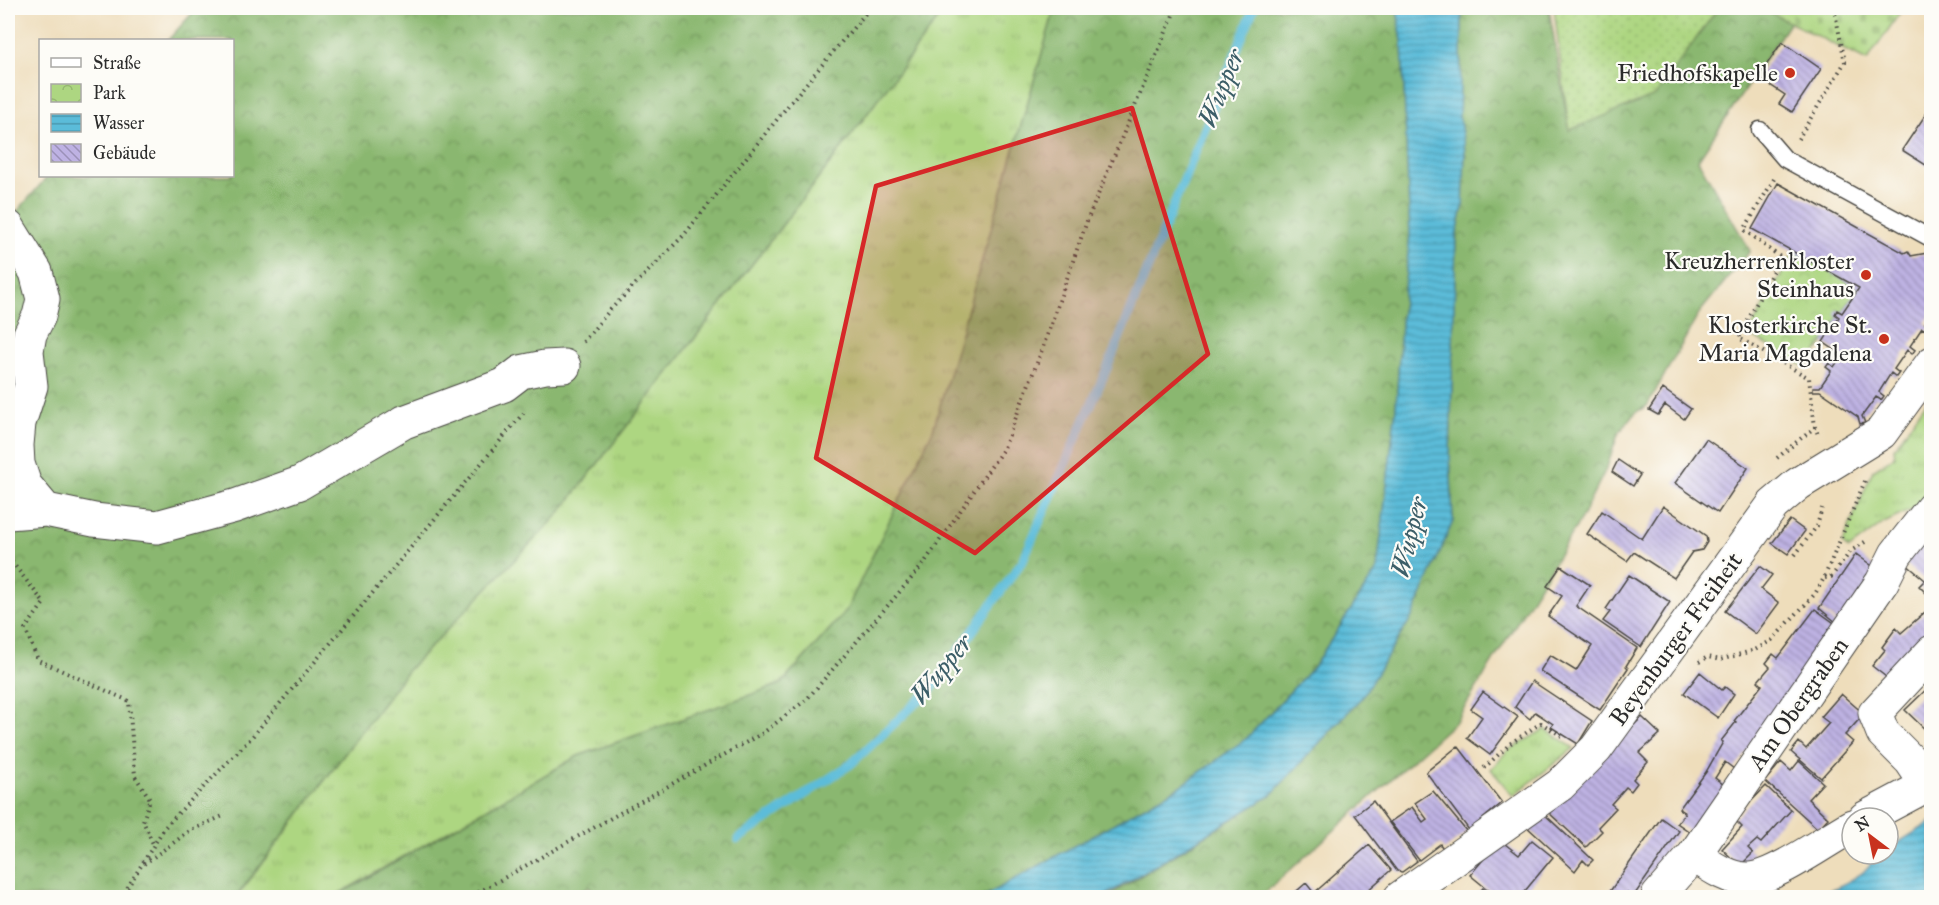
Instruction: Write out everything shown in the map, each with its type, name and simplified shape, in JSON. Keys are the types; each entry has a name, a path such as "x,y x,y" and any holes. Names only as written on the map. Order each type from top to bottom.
{"street":[{"path":"8,227 36,272 43,299 39,316 30,334 27,351 31,386 19,423 17,445 18,465 25,484 46,510"},
{"name":"Beyenburger Freiheit","path":"1400,897 1560,785 1590,755 1773,506 1785,494 1881,434 1932,363"},
{"path":"8,513 46,510 93,520 157,526 235,506 300,483 404,422 504,385 521,372 564,366"},
{"name":"Am Obergraben","path":"1658,896 1694,855 1882,582 1896,554 1932,508"},
{"path":"1888,806 1927,785 1911,761 1883,733 1875,713 1932,652"},
{"path":"1694,855 1715,869 1737,878 1750,879 1774,872 1840,832"}],"lane":[{"path":"1760,130 1785,159 1932,239"}],"path":[{"path":"564,366 610,310 684,235 870,8"},
{"path":"468,897 763,733 807,699 922,566 1005,448 1087,221 1176,8"},
{"path":"1832,463 1815,427 1809,378 1739,338 1780,257 1744,230 1845,62 1834,8"},
{"path":"121,897 165,827 251,738 527,409"},
{"path":"1769,464 1815,427"},
{"path":"1720,660 1755,650 1772,640 1815,594 1866,479 1858,483"},
{"path":"1795,555 1817,526 1821,508 1827,503"},
{"path":"8,557 44,603 25,629 38,660 129,701 135,776 150,799 142,821 154,846"},
{"path":"1484,768 1511,742 1541,723 1590,755"},
{"path":"141,866 190,830 223,816"}],"highlighted area":[{"path":"1132,108 1208,354 975,553 816,458 876,186"}],"green space":[{"path":"197,8 946,8 835,157 558,515 408,670 236,897 8,897 8,222 47,177 234,177 234,39 169,39"},
{"path":"946,8 1055,8 933,430 846,611 781,684 578,756 333,897 236,898 408,670 558,515 835,157"},
{"path":"1055,8 1397,8 1402,41 1410,235 1402,309 1396,407 1377,570 1314,666 1247,738 1181,786 983,897 595,898 590,887 571,898 333,898 578,756 781,684 846,611 933,430"},
{"path":"1461,8 1549,8 1569,130 1655,96 1718,8 1761,8 1790,22 1698,160 1750,251 1700,312 1647,406 1636,412 1618,434 1607,467 1581,519 1456,721 1260,897 1105,898 1270,796 1362,697 1413,615 1453,521 1450,455 1456,237 1463,208 1465,151 1459,116"},
{"path":"1554,8 1718,8 1655,96 1569,130"},
{"path":"1761,8 1903,8 1867,61"},
{"path":"1794,252 1859,288 1842,313 1838,310 1839,317 1807,368 1748,334"},
{"path":"1931,395 1931,493 1924,504 1884,523 1849,549 1842,544 1873,470 1895,456 1894,448"},
{"path":"1545,729 1574,748 1513,796 1491,769 1507,751"}],"water":[{"path":"1397,8 1461,8 1462,26 1459,116 1465,151 1463,208 1456,237 1450,455 1453,521 1413,615 1362,697 1270,796 1103,897 983,897 1181,786 1247,738 1314,666 1377,570 1396,407 1402,309 1410,235 1402,41"},
{"path":"1931,822 1931,897 1819,897 1857,877 1869,866 1900,866 1900,841"}],"building":[{"name":"Friedhofskapelle","path":"1782,42 1821,69 1792,112 1779,104 1785,95 1758,77"},
{"path":"1932,105 1932,169 1902,150"},
{"path":"1778,183 1904,253 1908,251 1911,256 1927,253 1928,246 1932,247 1932,313 1925,323 1931,327 1928,331 1922,328 1910,346 1915,350 1912,354 1907,350 1894,369 1899,373 1896,377 1891,373 1879,392 1884,396 1881,400 1876,397 1862,416 1865,423 1860,424 1858,417 1820,391 1813,391 1813,387 1820,387 1831,371 1826,367 1829,363 1834,367 1842,355 1823,342 1839,317 1835,314 1837,310 1842,313 1859,288 1752,229"},
{"path":"1663,389 1691,409 1684,419 1665,405 1658,415 1649,410"},
{"path":"1706,439 1748,468 1718,513 1675,483"},
{"path":"1618,460 1640,475 1633,486 1612,472"},
{"path":"1663,506 1706,536 1707,542 1702,550 1692,552 1674,578 1634,552 1627,561 1587,534 1602,511 1642,539"},
{"path":"1790,520 1805,531 1788,554 1772,543"},
{"path":"1932,522 1932,599 1919,586 1925,580 1900,559"},
{"path":"1856,554 1879,571 1842,627 1819,608"},
{"path":"1561,566 1590,585 1576,606 1637,648 1626,666 1628,668 1600,710 1540,671 1550,655 1576,671 1592,646 1548,616 1562,596 1547,586"},
{"path":"1760,566 1772,575 1761,589 1779,603 1756,634 1725,611"},
{"path":"1629,575 1670,602 1641,647 1603,621 1610,612 1606,609"},
{"path":"1932,606 1932,644 1890,680 1872,666 1885,650 1882,647 1896,628 1901,633"},
{"path":"1815,609 1841,628 1734,769 1725,762 1715,778 1728,788 1693,834 1677,823 1685,813 1679,809 1706,772 1723,742 1721,741 1736,722 1734,721 1762,685 1758,681 1770,667 1766,663 1773,654 1778,658"},
{"path":"1700,672 1722,690 1725,687 1734,694 1718,718 1684,693"},
{"path":"1532,681 1592,721 1578,744 1551,727 1553,724 1535,712 1530,719 1515,707"},
{"path":"1932,684 1932,736 1905,710"},
{"path":"1483,692 1518,717 1490,755 1467,738 1482,717 1471,709"},
{"path":"1841,694 1864,714 1845,735 1853,742 1821,778 1791,752 1799,742 1806,749 1829,723 1821,717"},
{"path":"1642,717 1660,734 1639,753 1648,762 1633,779 1637,783 1631,791 1626,787 1611,804 1616,808 1598,827 1602,831 1586,847 1548,812"},
{"path":"1458,746 1502,803 1469,830 1426,772"},
{"path":"1799,761 1823,783 1808,799 1828,818 1818,829 1765,781 1781,762 1791,771"},
{"path":"1766,786 1791,810 1761,843 1757,840 1748,848 1753,853 1740,866 1722,849 1742,827 1734,819"},
{"path":"1433,791 1467,832 1444,850 1440,844 1419,860 1390,822 1412,807 1423,822 1427,819 1415,803"},
{"path":"1373,801 1417,861 1402,872 1397,871 1355,815"},
{"path":"1541,811 1593,860 1588,865 1583,860 1575,871 1526,826"},
{"path":"1661,818 1679,831 1633,897 1627,893 1623,897 1606,897"},
{"path":"1500,840 1519,855 1532,840 1553,857 1520,897 1497,897 1470,875"},
{"path":"1369,845 1391,870 1360,897 1290,897 1306,883 1314,893"},
{"path":"1483,888 1495,897 1475,897"}],"waterway":[{"name":"Wupper","path":"738,839 851,764 934,686 1023,560 1108,366 1254,8"}],"place":[{"name":"Friedhofskapelle","path":"1790,73"},
{"name":"Kreuzherrenkloster Steinhaus","path":"1866,275"},
{"name":"Klosterkirche St. Maria Magdalena","path":"1884,339"}]}
